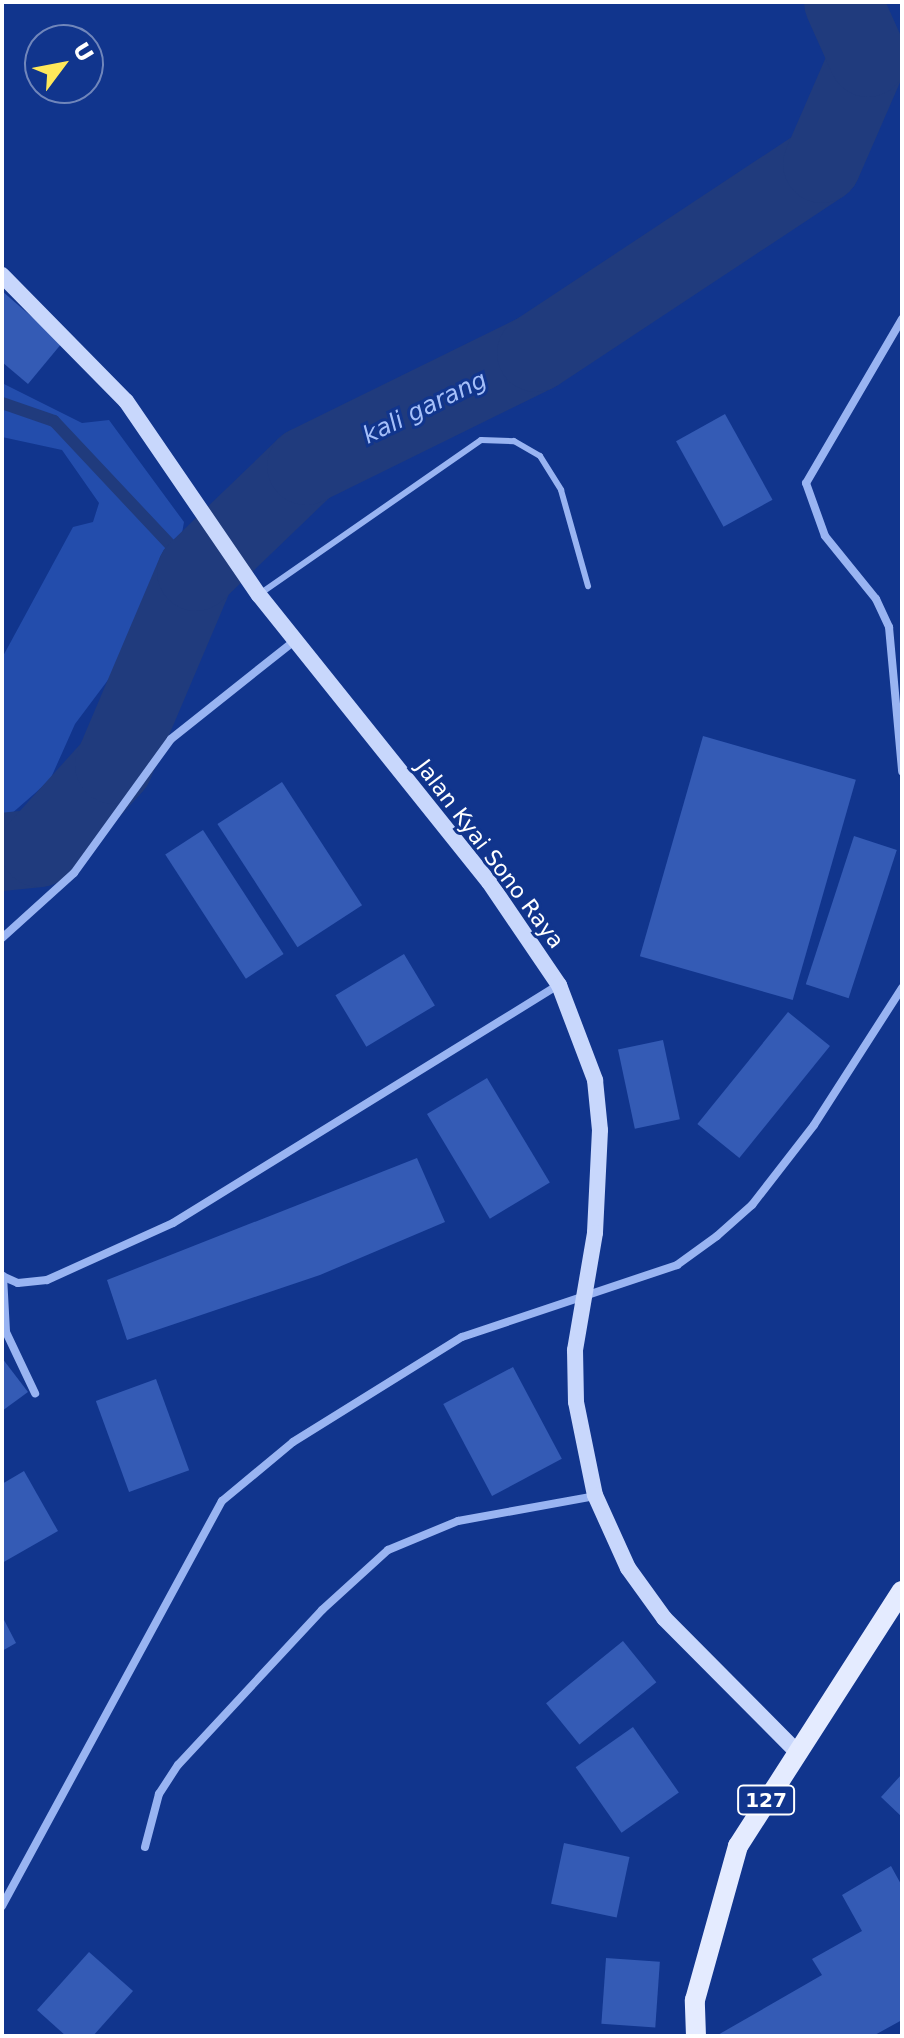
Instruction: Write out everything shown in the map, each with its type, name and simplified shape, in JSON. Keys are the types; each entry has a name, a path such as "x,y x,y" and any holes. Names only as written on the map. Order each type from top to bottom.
{"main road":[{"name":"127","path":"696,2036 695,2000 738,1846 902,1591"}],"street":[{"name":"Jalan Kyai Sono Raya","path":"2,275 95,365 177,475 259,595 489,882 559,985 595,1080 600,1130 595,1233 579,1297 576,1402 595,1495 628,1568 664,1618 797,1752"},
{"path":"902,319 806,483 825,536 876,599 889,627 902,771"},
{"path":"2,938 74,873 171,739 294,641"},
{"path":"35,1393 6,1332 2,1276 18,1283 47,1280 173,1223 559,985"},
{"path":"2,1906 222,1501 293,1442 462,1337 677,1265 752,1205 814,1125 902,988"},
{"path":"145,1847 159,1794 178,1765 322,1610 388,1550 458,1521 595,1495"}],"lane":[{"path":"259,595 481,440 514,441 540,456 561,490 588,586"}],"shaded area":[{"path":"2,383 82,423 109,420 184,522 171,596 75,724 50,780 2,822 2,658 73,527 93,522 99,503 62,450 2,437"}],"building":[{"path":"2,291 62,343 28,384 2,362"},
{"path":"725,414 773,500 724,527 676,441"},
{"path":"703,736 856,780 793,1000 640,956"},
{"path":"282,782 362,905 297,947 217,824"},
{"path":"203,830 284,954 246,979 165,855"},
{"path":"854,836 897,850 849,998 806,984"},
{"path":"404,954 435,1005 366,1047 335,995"},
{"path":"788,1012 830,1046 739,1158 697,1124"},
{"path":"663,1040 680,1119 635,1129 618,1050"},
{"path":"487,1078 550,1183 490,1219 427,1114"},
{"path":"417,1158 445,1222 320,1275 127,1340 107,1280"},
{"path":"2,1358 28,1392 2,1411"},
{"path":"513,1367 562,1459 492,1496 443,1404"},
{"path":"156,1379 189,1470 129,1492 96,1401"},
{"path":"24,1471 58,1531 2,1563 2,1484"},
{"path":"2,1616 16,1643 2,1651"},
{"path":"623,1641 656,1682 579,1744 546,1703"},
{"path":"633,1727 679,1793 622,1833 576,1767"},
{"path":"902,1774 902,1817 881,1797"},
{"path":"564,1843 630,1857 617,1918 551,1904"},
{"path":"891,1866 902,1886 902,2020 873,2036 716,2036 822,1975 812,1959 862,1931 842,1895"},
{"path":"89,1952 133,1991 93,2036 66,2036 37,2010"},
{"path":"606,1958 660,1962 655,2028 601,2024"}],"waterway":[{"name":"kali garang","path":"2,852 39,848 114,765 196,572 306,466 536,353 822,164 868,58 843,2"},
{"path":"2,403 54,421 196,572"}]}
